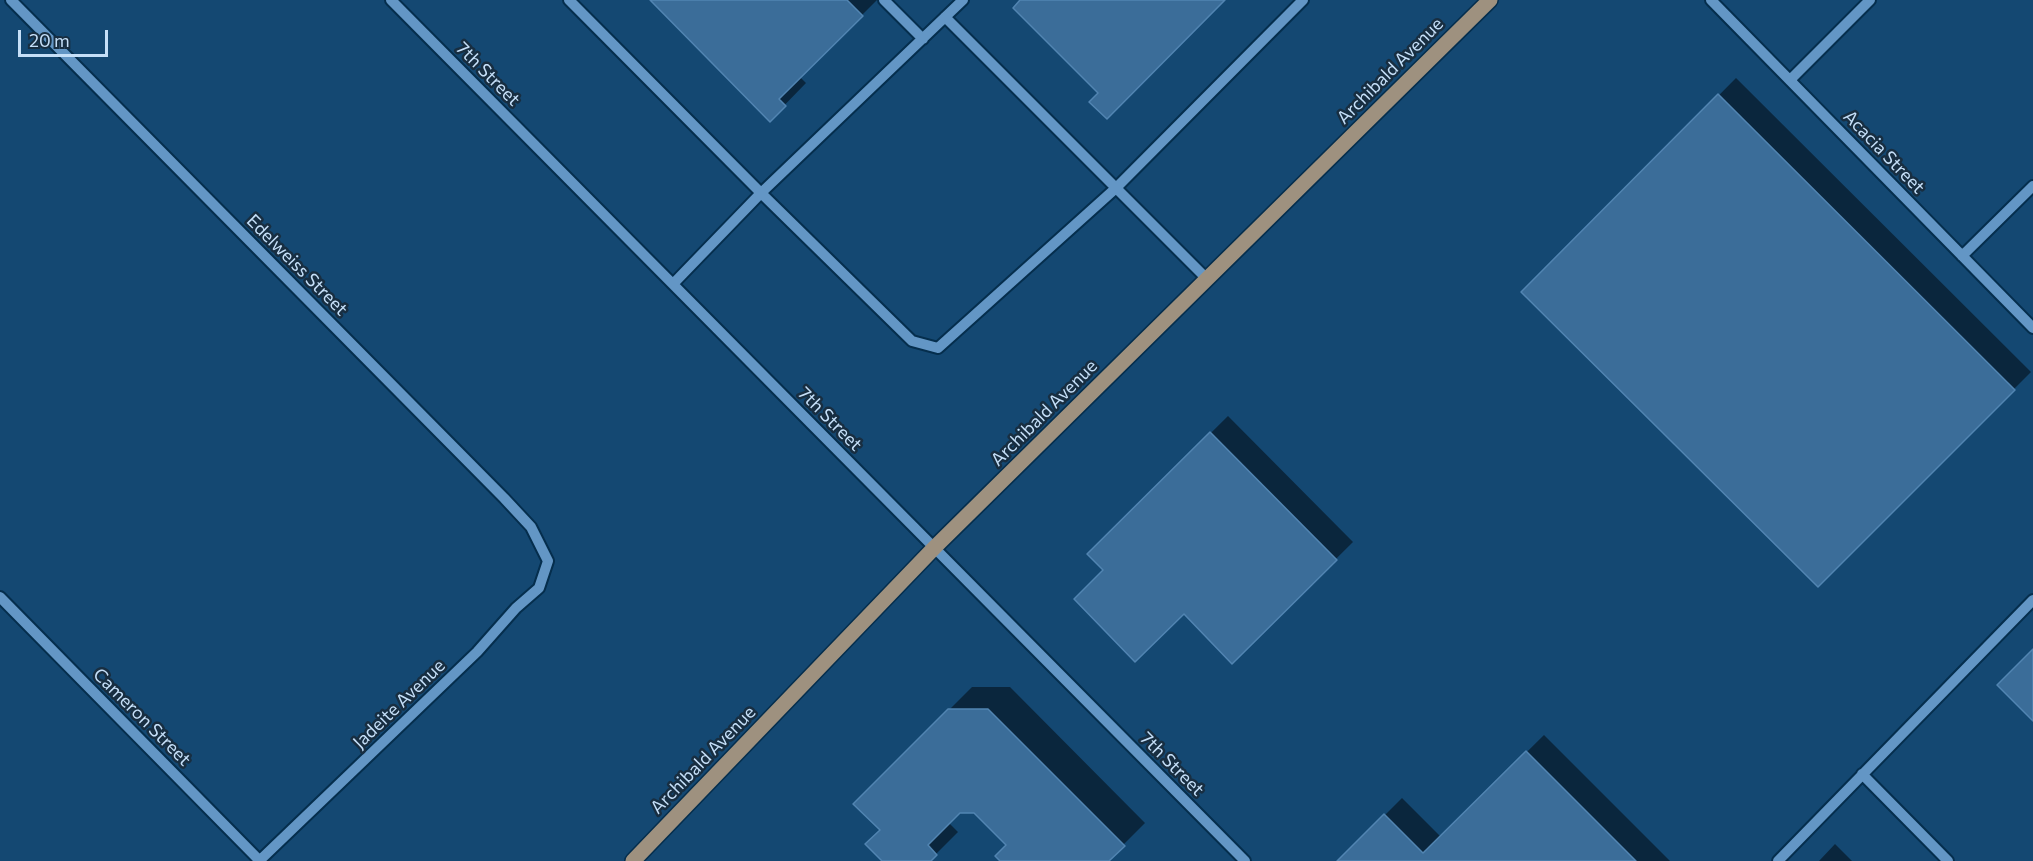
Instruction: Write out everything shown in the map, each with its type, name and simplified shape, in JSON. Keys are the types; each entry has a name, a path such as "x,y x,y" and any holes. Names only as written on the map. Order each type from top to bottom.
{"main road":[{"name":"Archibald Avenue","path":"633,861 935,547 1490,0"}],"street":[{"name":"Edelweiss Street","path":"11,0 531,527 549,561"},
{"name":"7th Street","path":"391,0 1245,861"},
{"path":"568,0 912,341 939,348 1116,188 1303,0"},
{"path":"884,0 923,39"},
{"path":"673,284 761,193 963,0"},
{"name":"Acacia Street","path":"1711,0 2033,328"},
{"path":"1790,80 1870,0"},
{"path":"945,18 1207,279"},
{"path":"1962,256 2033,186"},
{"name":"Jadeite Avenue","path":"260,861 468,660 516,608 539,588 549,561"},
{"name":"Cameron Street","path":"0,597 260,861"},
{"path":"1778,861 2033,600"},
{"path":"1862,774 1948,861"}],"building":[{"path":"650,0 847,0 863,16 779,99 786,106 770,122"},
{"path":"1020,0 1225,0 1107,119 1089,102 1098,93 1013,8"},
{"path":"1718,94 2015,390 1818,587 1521,292"},
{"path":"1210,432 1337,560 1232,664 1184,614 1135,662 1074,599 1103,570 1087,554"},
{"path":"2033,649 2033,721 1997,685"},
{"path":"948,709 988,709 1125,846 1109,861 1000,861 995,856 1006,845 974,813 960,813 928,845 937,855 931,861 882,861 865,844 880,830 853,804"},
{"path":"1526,751 1636,861 1337,861 1384,814 1423,853"}]}
